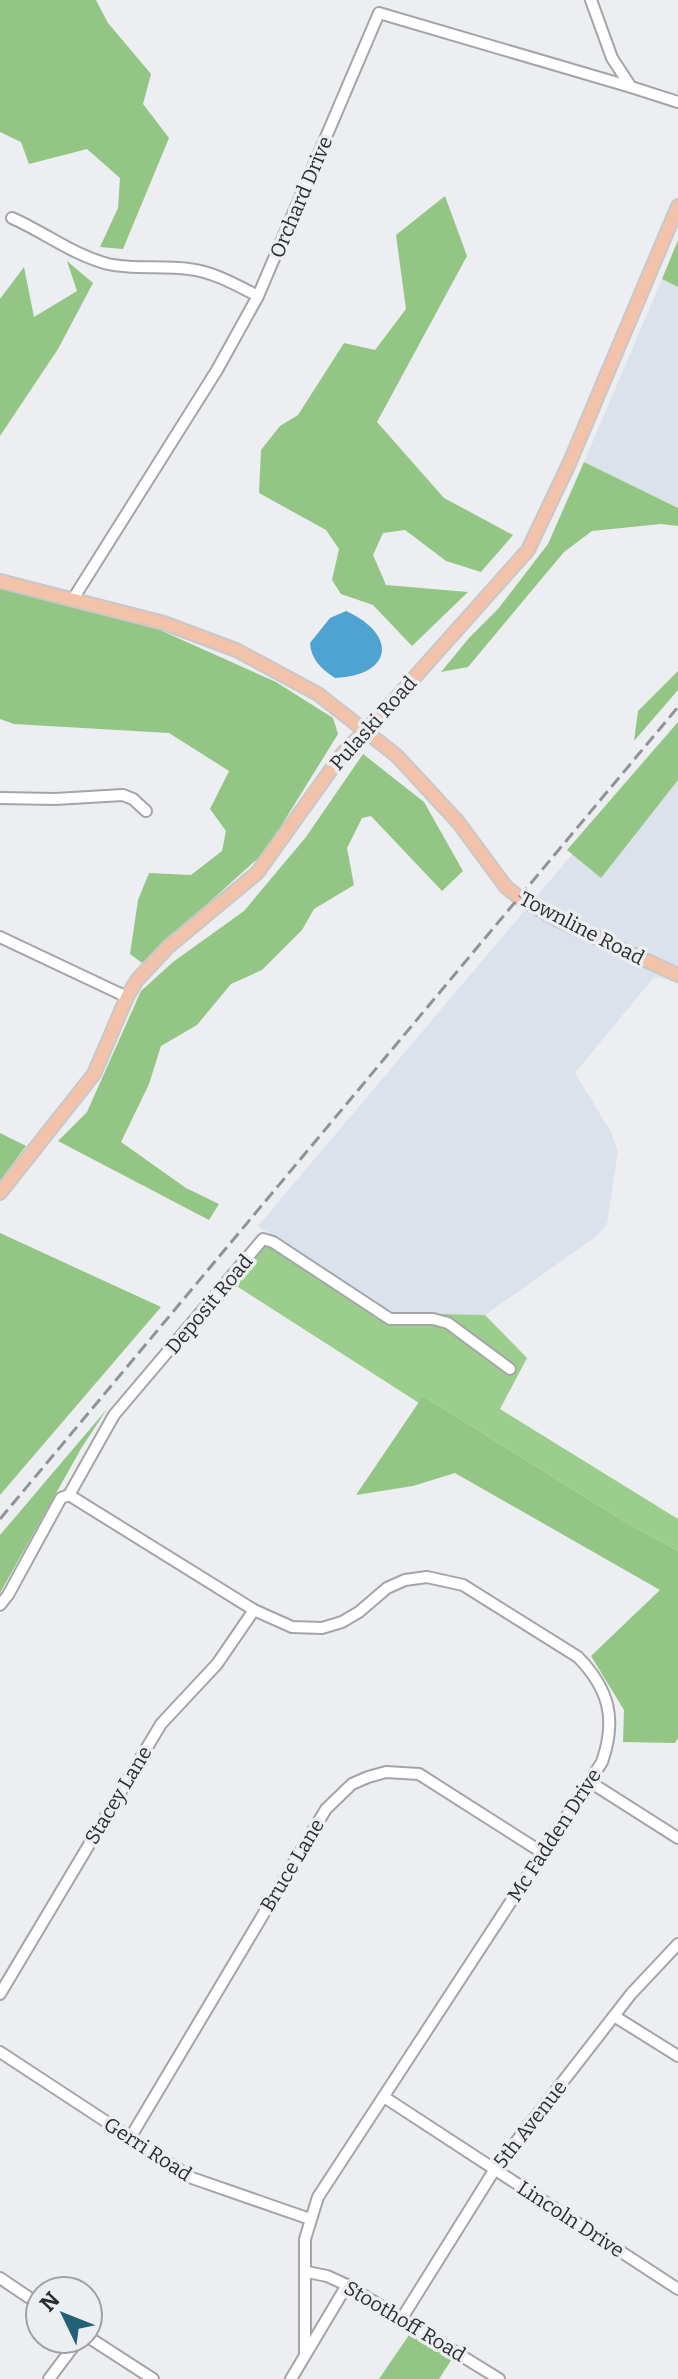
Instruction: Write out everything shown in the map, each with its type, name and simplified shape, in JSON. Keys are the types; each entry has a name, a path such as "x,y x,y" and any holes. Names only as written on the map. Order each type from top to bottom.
{"main road":[{"name":"Pulaski Road","path":"0,1193 94,1074 137,980 169,946 257,873 329,772 528,550 569,464 678,206"},
{"name":"Townline Road","path":"0,581 164,623 236,650 318,694 397,756 448,811 513,893 558,920 678,975"}],"street":[{"path":"591,0 612,58 631,87 678,102"},
{"name":"Orchard Drive","path":"73,599 217,370 258,296 379,13 631,87"},
{"path":"12,218 78,253 106,263 132,268 189,269 210,274 258,296"},
{"path":"0,798 123,795 133,799 146,811"},
{"path":"0,937 127,997"},
{"name":"Deposit Road","path":"0,1605 61,1498 69,1495 114,1415 263,1239 273,1242 390,1319 433,1319 448,1323 510,1369"},
{"name":"Mc Fadden Drive","path":"69,1495 254,1610 292,1627 322,1628 342,1622 387,1588 405,1580 427,1577 463,1585 578,1657 593,1673 604,1694 611,1718 609,1742 590,1782 318,2197 305,2239 305,2355"},
{"name":"Stacey Lane","path":"0,1994 161,1724 217,1664 254,1610"},
{"name":"Bruce Lane","path":"130,2138 326,1809 352,1784 386,1772 419,1774 543,1853"},
{"path":"590,1782 678,1838"},
{"name":"5th Avenue","path":"402,2318 495,2169 631,1994 678,1944"},
{"path":"614,2016 678,2056"},
{"name":"Gerri Road","path":"0,2052 192,2178 310,2219"},
{"name":"Lincoln Drive","path":"384,2097 678,2289"},
{"name":"Stoothoff Road","path":"307,2272 347,2285 499,2379"},
{"path":"0,2278 24,2294"},
{"path":"291,2379 347,2285"},
{"path":"104,2347 153,2379"},
{"path":"49,2379 67,2355"}],"shaded area":[{"path":"662,279 678,287 678,508 584,462"},
{"path":"678,729 678,981 654,977 575,1073 611,1132 618,1152 607,1224 597,1236 485,1315 391,1313 258,1226"}],"green space":[{"path":"0,0 96,0 108,23 151,74 143,104 169,138 123,249 100,247 118,208 120,178 87,149 29,164 21,142 0,132"},
{"path":"445,196 467,256 377,422 444,498 513,535 481,572 446,561 405,530 383,533 373,555 386,585 468,592 412,646 373,605 341,594 332,580 339,549 326,530 259,493 261,450 280,426 298,415 344,343 375,350 406,309 396,235"},
{"path":"678,240 678,287 662,279"},
{"path":"67,261 93,283 58,349 0,436 0,299 24,267 34,317 77,291"},
{"path":"584,462 678,508 678,526 661,524 592,531 564,552 468,667 441,672 498,609 548,544"},
{"path":"0,582 160,630 276,682 333,718 338,734 265,852 142,963 130,954 138,900 149,873 191,875 222,851 226,831 210,809 229,771 169,733 14,724 0,719"},
{"path":"678,671 678,690 634,741 638,711"},
{"path":"678,722 678,780 601,878 567,850"},
{"path":"363,754 424,802 463,871 442,891 371,816 362,818 347,848 354,885 314,909 302,930 262,970 231,984 197,1025 161,1046 149,1084 121,1142 186,1188 219,1204 209,1220 58,1141 87,1112 141,991 173,962 244,911 306,837"},
{"path":"0,1133 26,1146 0,1181"},
{"path":"0,1233 161,1307 0,1495"},
{"path":"272,1236 391,1313 485,1315 527,1358 500,1409 678,1519 678,1551 625,1522 423,1396 419,1403 235,1285"},
{"path":"423,1396 625,1522 678,1551 678,1738 675,1743 623,1742 624,1710 591,1656 660,1590 455,1473 413,1486 356,1495"},
{"path":"107,1409 82,1447 0,1593 0,1535"},
{"path":"411,2332 452,2359 439,2379 379,2379"}],"water":[{"path":"346,611 363,620 374,631 382,652 378,662 369,670 335,678 318,663 310,643 330,618"}],"railway":[{"path":"0,1519 678,707"}]}
